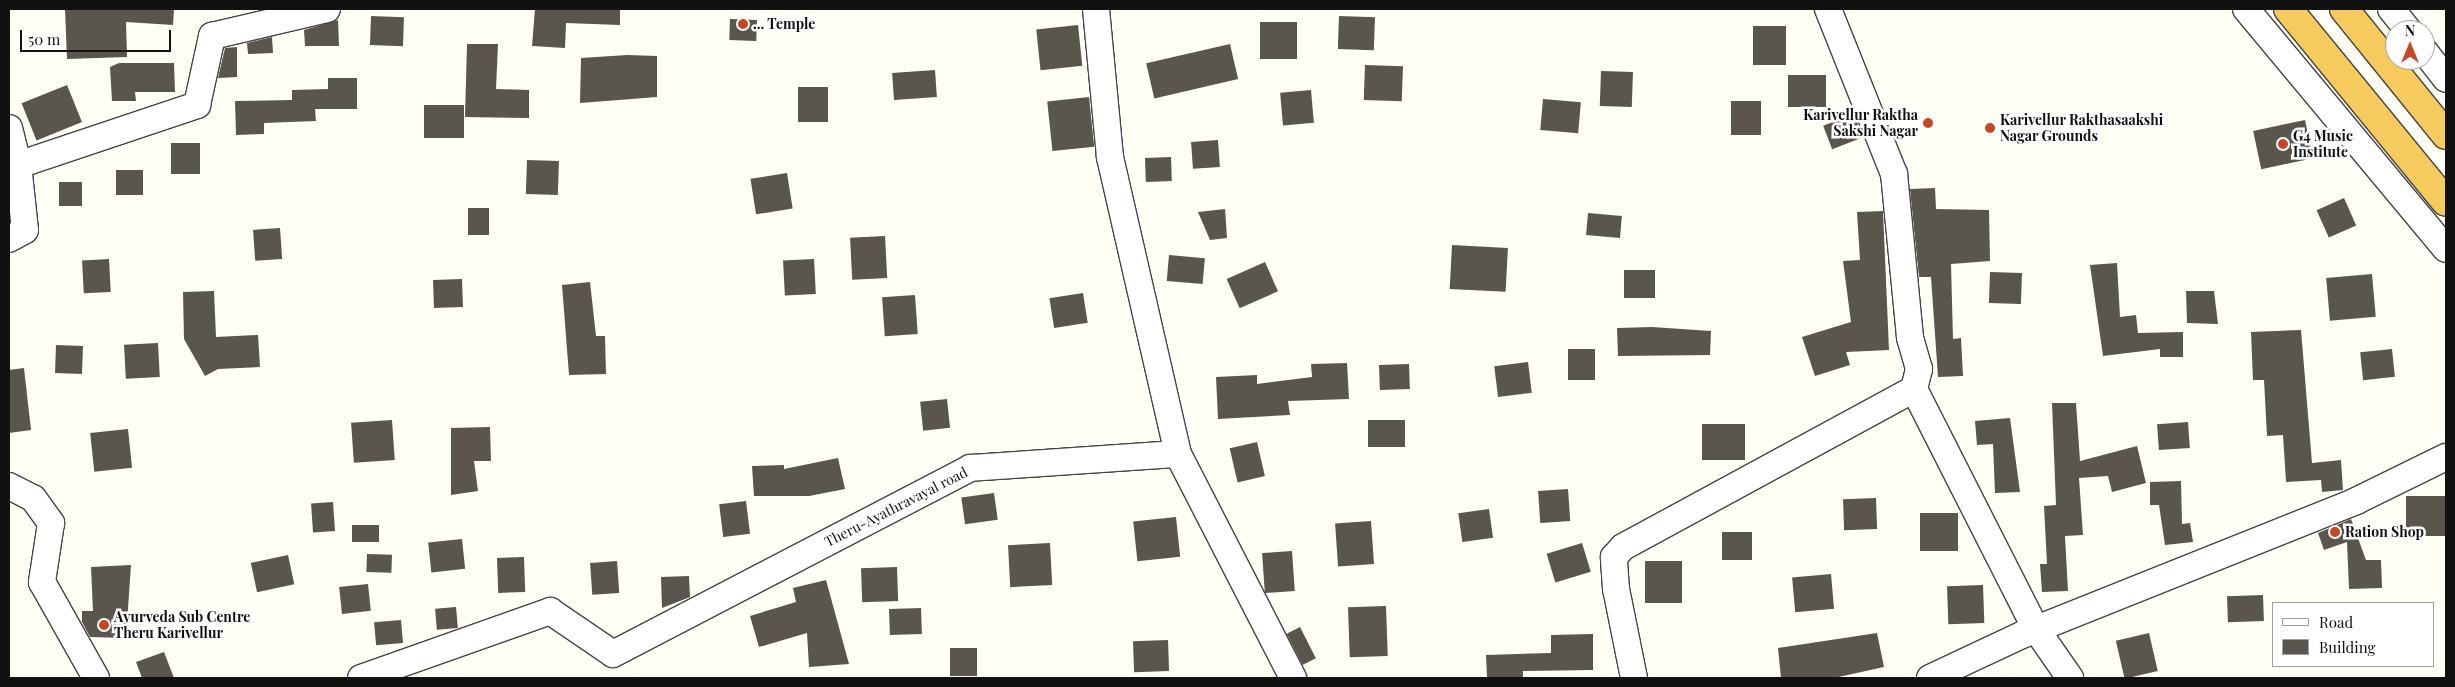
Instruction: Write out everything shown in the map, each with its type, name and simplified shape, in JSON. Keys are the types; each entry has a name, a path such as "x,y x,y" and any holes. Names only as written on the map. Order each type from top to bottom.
{"highway":[{"path":"2288,9 2446,202"},
{"path":"2344,9 2446,135"}],"street":[{"path":"18,165 198,105 212,36 327,9"},
{"path":"1096,9 1110,157 1178,454 1292,678"},
{"path":"1828,9 1894,174 1910,337 1919,368 1914,389 2036,629 2070,678"},
{"path":"2246,9 2446,249"},
{"path":"2391,9 2400,20"},
{"path":"2435,65 2446,79"},
{"path":"9,128 18,165 25,230 9,238"},
{"path":"1634,678 1616,589 1614,557 1623,547 1914,389"},
{"name":"Theru-Ayathravayal road","path":"361,678 550,611 613,654 970,468 1178,454"},
{"path":"1930,678 2036,629 2356,501 2446,457"},
{"path":"9,486 33,498 50,523 42,582 96,678"}],"building":[{"path":"65,9 174,9 173,25 126,22 127,57 67,59"},
{"path":"535,9 620,9 620,25 566,23 565,48 532,46"},
{"path":"371,16 404,17 403,46 370,45"},
{"path":"1339,16 1375,17 1374,50 1338,49"},
{"path":"730,19 757,20 756,41 729,40"},
{"path":"338,20 339,46 305,46 304,30"},
{"path":"1260,22 1297,22 1297,59 1260,59"},
{"path":"1078,25 1082,66 1041,70 1036,29"},
{"path":"1753,26 1786,26 1786,65 1753,65"},
{"path":"272,37 273,53 248,54 247,43"},
{"path":"467,44 498,44 496,89 529,90 529,118 465,117"},
{"path":"1230,44 1238,79 1154,98 1146,63"},
{"path":"237,47 237,77 218,78 225,48"},
{"path":"627,55 657,56 657,97 580,103 581,58"},
{"path":"119,63 174,63 175,92 135,92 136,101 112,101 110,67"},
{"path":"1365,65 1403,66 1402,101 1364,100"},
{"path":"935,70 937,97 894,100 892,73"},
{"path":"1601,71 1633,72 1632,107 1600,106"},
{"path":"1788,75 1826,75 1826,107 1788,107"},
{"path":"328,78 357,78 357,109 315,109 316,121 264,123 264,134 236,135 235,101 292,100 292,90 328,89"},
{"path":"67,85 82,122 37,140 22,103"},
{"path":"798,87 828,87 828,122 798,122"},
{"path":"1311,90 1314,123 1283,126 1280,93"},
{"path":"1089,97 1094,147 1052,151 1047,101"},
{"path":"1543,99 1581,102 1578,133 1540,130"},
{"path":"1731,101 1761,101 1761,135 1731,135"},
{"path":"424,105 464,105 464,138 424,138"},
{"path":"1854,114 1863,137 1832,149 1823,126"},
{"name":"G4 Music Institute","path":"2305,120 2313,158 2261,169 2253,131"},
{"path":"1218,140 1220,167 1193,169 1191,142"},
{"path":"171,143 200,143 200,174 171,174"},
{"path":"1171,157 1172,181 1146,182 1145,158"},
{"path":"527,160 559,161 558,195 526,194"},
{"path":"116,170 143,170 143,195 116,195"},
{"path":"787,173 793,209 756,214 750,179"},
{"path":"59,182 82,182 82,206 59,206"},
{"path":"1935,188 1936,209 1989,210 1990,261 1951,264 1953,339 1961,338 1963,376 1938,377 1931,277 1919,277 1910,189"},
{"path":"2344,198 2356,225 2329,238 2317,210"},
{"path":"468,208 489,208 489,235 468,235"},
{"path":"1225,209 1227,238 1210,240 1198,212"},
{"path":"1883,211 1889,350 1846,352 1850,365 1815,376 1802,337 1851,322 1843,261 1860,260 1857,212"},
{"path":"1588,213 1622,216 1620,238 1586,235"},
{"path":"280,228 282,259 255,261 253,230"},
{"path":"885,236 887,278 852,280 850,238"},
{"path":"1452,245 1508,248 1506,292 1450,289"},
{"path":"1169,255 1205,258 1203,284 1167,281"},
{"path":"109,259 111,292 84,293 82,260"},
{"path":"814,259 816,294 785,296 783,261"},
{"path":"1265,262 1278,291 1240,308 1227,279"},
{"path":"2117,263 2120,317 2136,315 2138,333 2183,332 2183,357 2160,357 2160,349 2103,356 2090,265"},
{"path":"1624,270 1655,270 1655,298 1624,298"},
{"path":"1990,272 2022,273 2021,304 1989,303"},
{"path":"2372,274 2376,317 2330,321 2326,278"},
{"path":"462,279 463,307 434,308 433,280"},
{"path":"590,282 596,336 605,336 606,374 569,375 562,285"},
{"path":"214,291 216,337 258,335 260,367 218,369 205,376 184,339 183,292"},
{"path":"2186,291 2214,291 2218,324 2187,323"},
{"path":"1083,293 1088,323 1054,328 1049,298"},
{"path":"915,295 918,334 885,336 882,297"},
{"path":"1652,327 1711,331 1710,355 1618,356 1617,328"},
{"path":"2301,330 2312,463 2341,460 2343,490 2322,492 2321,480 2286,482 2283,435 2267,436 2264,380 2253,380 2251,332"},
{"path":"158,343 160,377 126,379 124,345"},
{"path":"56,345 83,346 82,374 55,373"},
{"path":"1568,349 1595,349 1595,380 1568,380"},
{"path":"2392,349 2395,377 2363,380 2360,352"},
{"path":"1528,362 1532,393 1498,397 1494,366"},
{"path":"1347,363 1349,399 1288,401 1290,415 1218,419 1216,377 1257,375 1257,384 1312,377 1311,364"},
{"path":"1409,364 1410,389 1380,390 1379,365"},
{"path":"24,368 31,430 9,433 9,370"},
{"path":"947,399 950,428 923,431 920,402"},
{"path":"2052,403 2076,403 2080,461 2137,446 2146,483 2112,492 2108,476 2079,478 2083,535 2065,536 2068,591 2042,592 2040,564 2047,564 2044,506 2056,505"},
{"path":"2010,418 2020,492 1995,493 1993,444 1977,445 1975,421"},
{"path":"392,420 395,460 354,463 351,423"},
{"path":"1368,420 1405,420 1405,447 1368,447"},
{"path":"2188,422 2190,448 2159,450 2157,424"},
{"path":"1702,424 1745,424 1745,460 1702,460"},
{"path":"490,427 491,461 474,461 478,491 451,495 451,428"},
{"path":"128,429 132,468 94,472 90,433"},
{"path":"1257,442 1265,476 1238,482 1230,448"},
{"path":"838,458 845,489 809,496 754,496 752,466 784,465 784,469"},
{"path":"2181,481 2182,524 2190,523 2193,542 2165,545 2159,505 2150,505 2150,482"},
{"path":"1568,489 1570,521 1540,523 1538,491"},
{"path":"994,493 998,520 965,524 961,498"},
{"path":"2406,496 2445,496 2445,536 2406,536"},
{"path":"1876,498 1877,529 1844,530 1843,499"},
{"path":"746,501 750,534 723,537 719,504"},
{"path":"333,502 335,531 313,532 311,504"},
{"path":"1489,509 1493,538 1462,542 1458,513"},
{"path":"1920,513 1958,513 1958,551 1920,551"},
{"path":"1176,517 1180,557 1137,561 1133,521"},
{"path":"2351,519 2366,560 2381,560 2382,588 2349,589 2347,542 2324,550 2318,533"},
{"path":"1371,521 1374,564 1338,566 1335,524"},
{"path":"352,525 379,525 379,542 352,542"},
{"path":"1722,532 1752,532 1752,560 1722,560"},
{"path":"462,539 465,569 431,572 428,543"},
{"path":"1050,543 1052,585 1010,587 1008,545"},
{"path":"1582,543 1591,572 1555,583 1547,554"},
{"path":"1292,551 1295,591 1265,593 1262,553"},
{"path":"367,554 392,555 391,573 366,572"},
{"path":"288,555 294,584 257,592 251,563"},
{"path":"524,557 525,592 498,593 497,558"},
{"path":"617,561 619,593 592,595 590,563"},
{"path":"1645,561 1682,561 1682,603 1645,603"},
{"path":"131,565 126,638 90,637 82,622 82,611 93,611 91,567"},
{"path":"897,567 898,601 862,602 861,568"},
{"path":"1831,574 1834,609 1795,612 1792,577"},
{"path":"689,576 690,597 662,608 661,577"},
{"path":"826,580 849,664 809,667 807,633 759,647 750,616 796,602 793,588"},
{"path":"368,584 371,611 342,614 339,587"},
{"path":"1983,585 1984,623 1948,624 1947,586"},
{"path":"2263,595 2264,621 2228,622 2227,596"},
{"path":"1386,606 1388,656 1350,657 1348,607"},
{"path":"456,607 458,628 437,630 435,609"},
{"path":"921,608 922,634 890,635 889,609"},
{"path":"401,620 403,643 376,645 374,622"},
{"path":"1300,627 1316,658 1303,665 1287,634"},
{"path":"1877,633 1884,667 1834,678 1781,678 1778,648"},
{"path":"2149,633 2158,671 2124,678 2116,641"},
{"path":"1593,634 1593,670 1523,671 1523,678 1487,678 1486,655 1551,653 1551,635"},
{"path":"1168,640 1169,671 1134,672 1133,641"},
{"path":"950,648 977,648 977,676 950,676"},
{"path":"164,652 174,678 142,678 136,662"}],"place":[{"name":"... Temple","path":"743,24"},
{"name":"Karivellur Raktha Sakshi Nagar","path":"1928,123"},
{"name":"Karivellur Rakthasaakshi Nagar Grounds","path":"1990,128"},
{"name":"G4 Music Institute","path":"2283,144"},
{"name":"Ration Shop","path":"2335,532"},
{"name":"Ayurveda Sub Centre Theru Karivellur","path":"104,625"}]}
